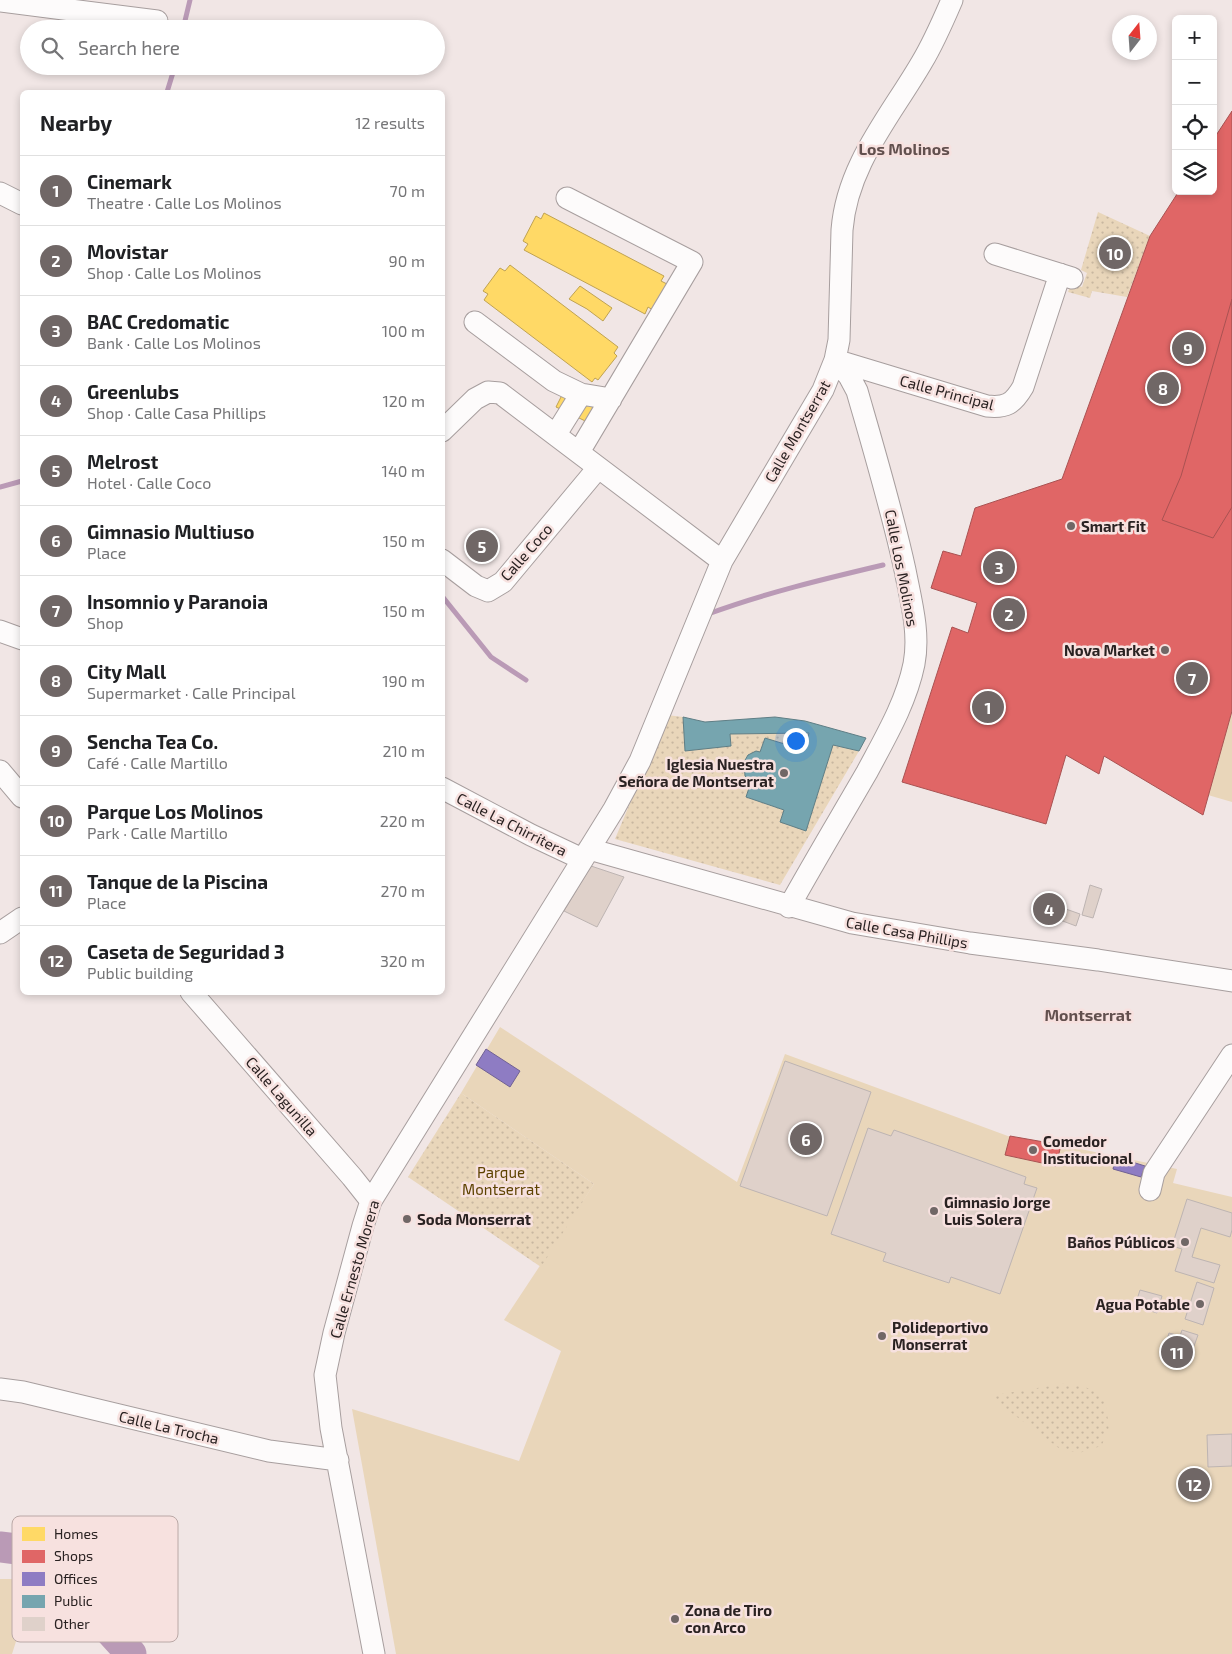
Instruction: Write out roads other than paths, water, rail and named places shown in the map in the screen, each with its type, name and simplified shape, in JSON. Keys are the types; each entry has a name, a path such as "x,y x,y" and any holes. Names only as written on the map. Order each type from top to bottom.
{"street":[{"name":"Calle Montserrat","path":"586,854 614,809 640,761 722,562 824,390 835,360 840,319 843,215 850,188 868,147 922,63 937,36 952,0"},
{"path":"0,1 149,20"},
{"path":"0,194 20,203"},
{"path":"567,198 692,262 578,452"},
{"name":"Calle Principal","path":"835,360 987,406 999,408 1012,403 1023,387 1066,276 995,254"},
{"path":"475,322 554,381 580,394 611,399"},
{"name":"Calle Los Molinos","path":"789,907 884,740 910,680 916,645 913,615 894,519 857,390 849,376 835,360"},
{"path":"445,428 475,399 488,392 500,393 722,562"},
{"path":"556,434 580,394"},
{"name":"Calle Coco","path":"445,562 476,586 488,591 503,582 598,468"},
{"path":"0,631 20,638"},
{"path":"0,770 20,795"},
{"name":"Calle La Chirritera","path":"445,790 531,835 586,854"},
{"name":"Calle Casa Phillips","path":"586,854 862,925 970,943 1108,961 1232,981"},
{"name":"Calle Ernesto Morera","path":"374,1654 331,1428 325,1375 334,1333 371,1201 586,854"},
{"path":"0,933 20,919"},
{"name":"Calle Lagunilla","path":"194,995 371,1201"},
{"path":"1150,1190 1154,1173 1232,1055"},
{"name":"Calle La Trocha","path":"0,1389 23,1392 269,1451 338,1460"}],"waterway":[{"path":"185,20 190,0"},
{"path":"168,90 172,75"},
{"path":"0,487 20,482"},
{"path":"708,614 773,593 883,565"},
{"path":"445,600 491,657 526,680"},
{"path":"0,1547 12,1548"},
{"path":"120,1642 131,1654"}],"place":[{"name":"Parque Los Molinos","path":"1115,253"},
{"name":"Sencha Tea Co.","path":"1188,348"},
{"name":"City Mall","path":"1163,388"},
{"name":"Smart Fit","path":"1071,526"},
{"name":"Melrost","path":"482,546"},
{"name":"BAC Credomatic","path":"999,567"},
{"name":"Movistar","path":"1009,614"},
{"name":"Nova Market","path":"1165,650"},
{"name":"Insomnio y Paranoia","path":"1192,678"},
{"name":"Cinemark","path":"988,707"},
{"name":"Iglesia Nuestra Señora de Montserrat","path":"784,773"},
{"name":"Greenlubs","path":"1049,909"},
{"name":"Gimnasio Multiuso","path":"806,1139"},
{"name":"Comedor Institucional","path":"1033,1150"},
{"name":"Gimnasio Jorge Luis Solera","path":"934,1211"},
{"name":"Soda Monserrat","path":"407,1219"},
{"name":"Baños Públicos","path":"1185,1242"},
{"name":"Agua Potable","path":"1200,1304"},
{"name":"Polideportivo Monserrat","path":"882,1336"},
{"name":"Tanque de la Piscina","path":"1177,1352"},
{"name":"Caseta de Seguridad 3","path":"1194,1484"},
{"name":"Zona de Tiro con Arco","path":"675,1619"}],"district":[{"name":"Los Molinos","path":"904,148"},
{"name":"Montserrat","path":"1088,1014"}],"park label":[{"name":"Parque Montserrat","path":"501,1180"}]}
